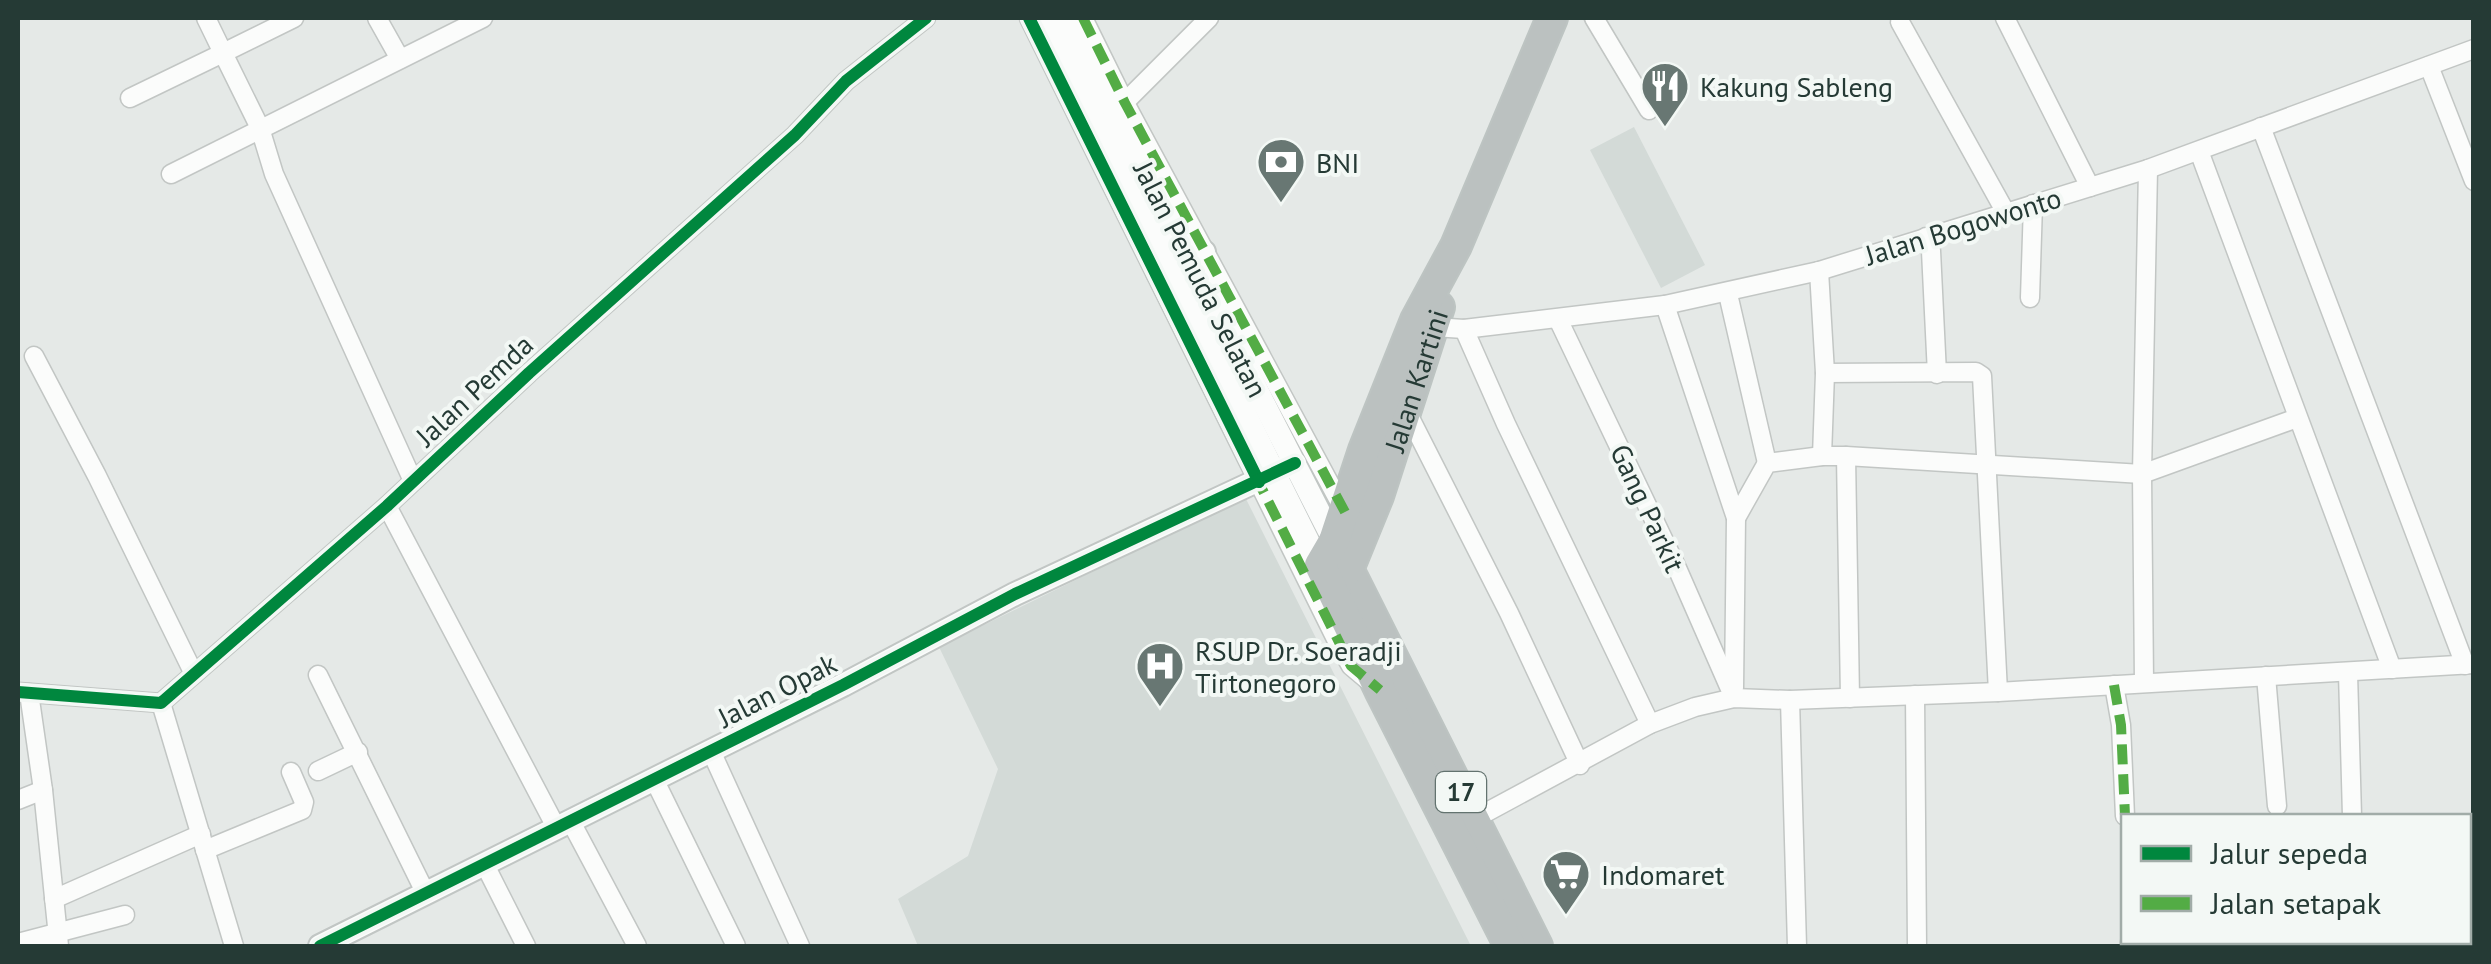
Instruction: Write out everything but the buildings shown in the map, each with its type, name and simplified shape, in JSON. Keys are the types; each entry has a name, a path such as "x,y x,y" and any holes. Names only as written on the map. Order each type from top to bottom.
{"highway":[{"name":"Jalan Kartini","path":"1342,548 1364,450 1416,320 1456,246 1552,18"},
{"name":"Jalan Kartini","path":"1342,548 1449,328 1456,246"},
{"name":"17","path":"1342,548 1380,690 1510,946"},
{"name":"17","path":"1342,548 1536,946"}],"street":[{"path":"206,18 260,128 274,174 412,481"},
{"path":"130,98 294,18"},
{"path":"377,18 400,59"},
{"path":"171,174 483,18"},
{"name":"Jalan Pemda","path":"160,703 387,506 794,134 846,81 926,18"},
{"path":"1030,18 1181,262 1342,548"},
{"name":"Jalan Pemuda Selatan","path":"1049,18 1114,113"},
{"name":"Jalan Pemuda Selatan","path":"1067,18 1181,262 1211,339 1277,473 1342,548"},
{"path":"1083,18 1114,113 1209,18"},
{"path":"1594,18 1649,110"},
{"path":"2005,18 2090,187"},
{"path":"1900,22 2006,214"},
{"name":"Jalan Bogowonto","path":"1449,328 1665,305 1819,272 2148,169 2474,50"},
{"path":"2430,66 2474,181"},
{"path":"1474,819 1650,724 1734,695 1790,700 1998,692 2469,664 2261,127"},
{"path":"2198,151 2392,669"},
{"path":"2144,682 2142,474 2148,169"},
{"path":"2030,298 2033,204"},
{"path":"1926,237 1932,251 1936,374"},
{"path":"1181,262 1211,339 1277,473 1350,666 1380,690"},
{"path":"1819,272 1825,374 1822,456"},
{"path":"1728,294 1768,463 1736,518"},
{"path":"1665,305 1736,518 1734,695"},
{"name":"Gang Parkit","path":"1558,319 1734,695"},
{"path":"1449,328 1506,424 1650,724"},
{"path":"34,356 98,476 194,674"},
{"path":"1825,374 1976,372 1982,376 1998,692"},
{"path":"1407,412 1509,612 1580,765"},
{"path":"1768,463 1846,456 2142,474 2297,418"},
{"path":"1846,456 1850,698"},
{"name":"Jalan Opak","path":"320,946 1086,559 1277,473"},
{"path":"387,506 563,824 637,946"},
{"path":"2348,673 2352,814"},
{"path":"318,675 425,892"},
{"path":"2266,676 2277,806"},
{"path":"2114,684 2121,725 2125,814"},
{"path":"58,940 44,790 23,693 160,703 234,946"},
{"path":"1915,695 1917,946"},
{"path":"1790,700 1797,946"},
{"path":"711,751 800,946"},
{"path":"318,770 358,752"},
{"path":"54,899 203,842 297,814 304,802 291,772"},
{"path":"654,779 736,946"},
{"path":"18,800 44,790"},
{"path":"484,863 526,946"},
{"path":"18,943 58,940 126,915"}],"shaded area":[{"path":"1634,127 1705,265 1661,288 1590,150"},
{"name":"RSUP Dr. Soeradji Tirtonegoro","path":"1245,497 1471,946 918,946 898,899 968,856 998,769 939,647"}],"marked path":[{"path":"1083,18 1345,512"},
{"path":"1255,475 1351,666 1380,690"},
{"path":"2114,685 2121,725 2125,814"}],"cycle path":[{"path":"18,692 161,703 387,506 795,135 846,81 926,18"},
{"path":"1029,18 1259,482"},
{"path":"320,946 843,685 1015,594 1295,463"}],"place":[{"name":"Kakung Sableng","path":"1665,128"},
{"name":"BNI","path":"1281,204"},
{"name":"RSUP Dr. Soeradji Tirtonegoro","path":"1160,708"},
{"name":"Indomaret","path":"1566,916"}]}
